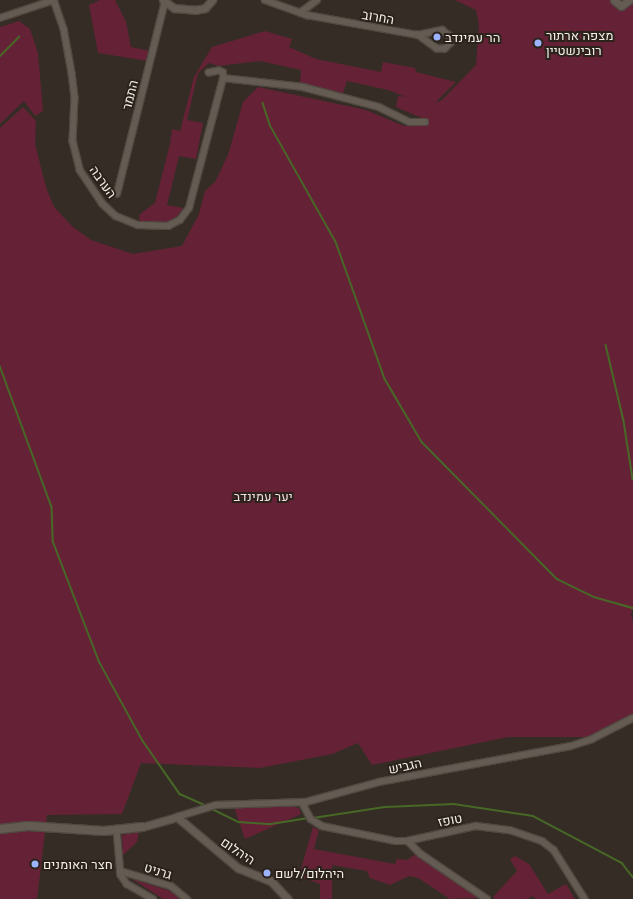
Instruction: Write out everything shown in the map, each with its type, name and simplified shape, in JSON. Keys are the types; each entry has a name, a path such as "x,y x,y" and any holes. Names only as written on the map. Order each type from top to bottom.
{"main road":[{"path":"0,830 28,826 117,830 142,827"}],"street":[{"name":"הערבה","path":"0,18 54,0 64,29 72,73 75,98 72,134 77,162 87,184 102,203 116,216 134,224 155,227 168,226 180,220 186,212 192,200 205,141 223,78"},
{"path":"164,1 175,8 195,10 205,8 212,0"},
{"name":"החרוב","path":"265,0 300,13 418,35 442,30 450,36 451,43 445,49 437,49 418,35"},
{"path":"300,13 317,0"},
{"path":"614,0 621,6 629,0"},
{"name":"התמר","path":"118,194 164,1"},
{"path":"209,73 219,71 223,73 223,78 303,88 379,107 410,122 425,122"},
{"name":"הגביש","path":"177,817 216,805 302,802 385,781 571,746 597,737 633,718"},
{"name":"טופז","path":"302,802 309,816 322,826 395,841 408,841 470,827 493,826 510,830 542,841 554,850 585,899"},
{"path":"142,827 177,817"},
{"name":"היהלום","path":"177,817 238,868 271,881 288,899"},
{"path":"117,830 120,871 127,884 153,899"},
{"path":"408,841 421,854 487,899"},
{"name":"גרניט","path":"120,871 171,886 187,899"}],"green space":[{"path":"100,0 115,0 126,22 131,47 150,51 148,61 98,53 89,5"},
{"name":"יער עמינדב","path":"455,0 633,0 633,608 631,615 633,620 633,714 586,737 508,737 372,765 358,743 332,754 260,768 141,763 122,814 47,815 37,899 0,899 0,128 23,107 36,121 35,144 46,187 54,207 73,227 91,240 133,254 182,246 199,214 205,191 215,182 228,155 243,102 258,87 366,110 404,126 422,123 422,118 396,107 398,96 406,97 388,90 347,81 343,93 300,83 301,70 260,61 218,66 209,63 198,73 187,120 203,123 196,159 179,156 167,205 183,208 178,216 168,222 139,222 140,214 155,203 170,144 172,129 180,131 194,77 212,47 265,31 292,39 289,47 316,59 381,72 383,62 415,68 416,72 456,82 435,103 442,100 476,65 479,25 476,10"},
{"path":"19,21 30,29 38,53 43,111 35,116 24,101 0,124 0,27"},
{"path":"234,807 293,807 299,808 301,814 245,839"},
{"path":"313,827 319,830 314,849 395,864 397,859 407,860 416,854 479,898 450,899 418,878 409,876 390,885 370,878 367,871 332,865 332,899 320,899 320,884 299,876"},
{"path":"139,832 137,842 123,855 122,835"},
{"path":"515,856 529,864 548,894 566,884 575,899 535,899 533,896 527,899 495,899 493,897 517,871 510,859"},
{"path":"132,879 170,891 181,899 163,899"}],"waterway":[{"path":"0,56 19,37"},
{"path":"263,103 270,125 336,242 385,379 422,442 557,579 594,597 633,608"},
{"path":"606,345 624,421 633,479"},
{"path":"0,366 52,507 53,541 99,661 143,741 180,794 207,806"},
{"path":"313,818 386,807 454,804 533,816 622,863 633,877"},
{"path":"212,809 239,822 271,824 309,818"}],"place":[{"name":"הר עמינדב","path":"437,37"},
{"name":"מצפה ארתור רובינשטיין","path":"538,43"},
{"name":"חצר האומנים","path":"35,864"},
{"name":"היהלום/לשם","path":"267,873"}]}
